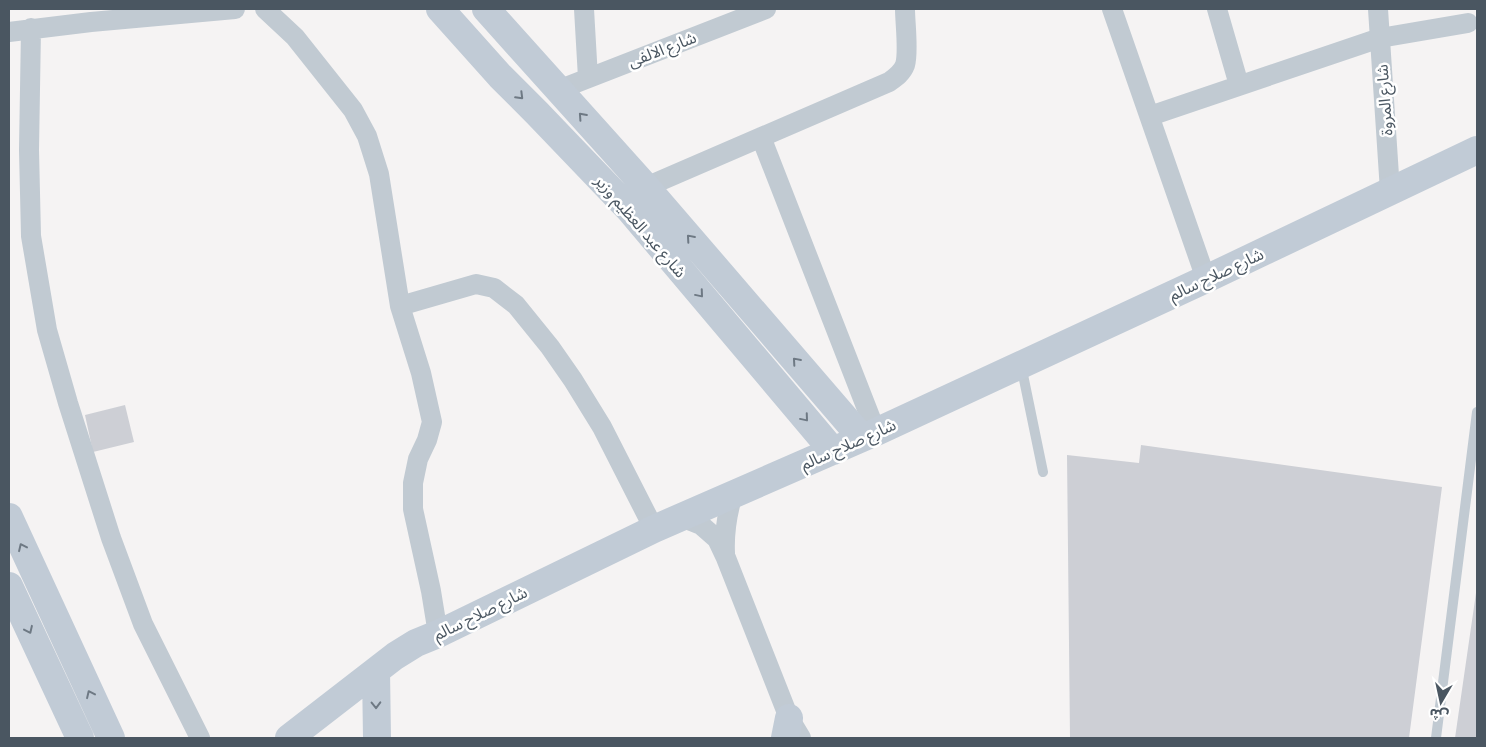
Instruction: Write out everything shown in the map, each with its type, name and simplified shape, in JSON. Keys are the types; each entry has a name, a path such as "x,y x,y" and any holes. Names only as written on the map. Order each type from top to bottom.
{"street":[{"path":"9,32 31,28 235,9"},
{"path":"265,9 295,37 353,110 367,136 379,174 400,306 421,373 432,422 427,440 418,459 413,483 413,509 431,591 438,634"},
{"name":"شارع عبد العظيم وزير","path":"440,9 500,76 629,209 833,451"},
{"path":"584,9 588,78"},
{"name":"شارع الالفى","path":"558,90 717,18 766,9"},
{"path":"646,187 889,82 898,75 905,65 905,9"},
{"path":"1112,9 1206,279"},
{"path":"1217,9 1239,86"},
{"name":"شارع المروة","path":"1378,9 1390,191"},
{"path":"468,40 481,39 491,31 490,14"},
{"name":"شارع عبد العظيم وزير","path":"490,14 869,435"},
{"path":"1150,116 1380,38 1468,24"},
{"path":"31,28 29,150 31,236 47,330 68,404 111,538 136,607 200,738"},
{"path":"500,76 500,68 504,60 510,55 526,54"},
{"path":"761,137 869,435"},
{"name":"شارع صلاح سالم","path":"288,738 395,656 416,643 654,529 869,435 1206,279 1477,150"},
{"path":"400,306 476,284 494,288 516,305 550,347 573,380 597,419 654,529"},
{"path":"726,558 724,536 734,494"},
{"path":"682,516 701,525 716,539 726,558 792,731"},
{"path":"9,517 111,738"},
{"path":"9,586 80,738"},
{"path":"376,671 377,738"}],"lane":[{"path":"1021,365 1043,472"},
{"path":"1436,738 1474,461 1477,412"}],"building":[{"path":"125,405 134,442 93,452 85,415"},
{"path":"1141,445 1442,487 1409,738 1070,738 1067,455 1139,463"},
{"path":"1476,593 1477,738 1455,738"}]}
